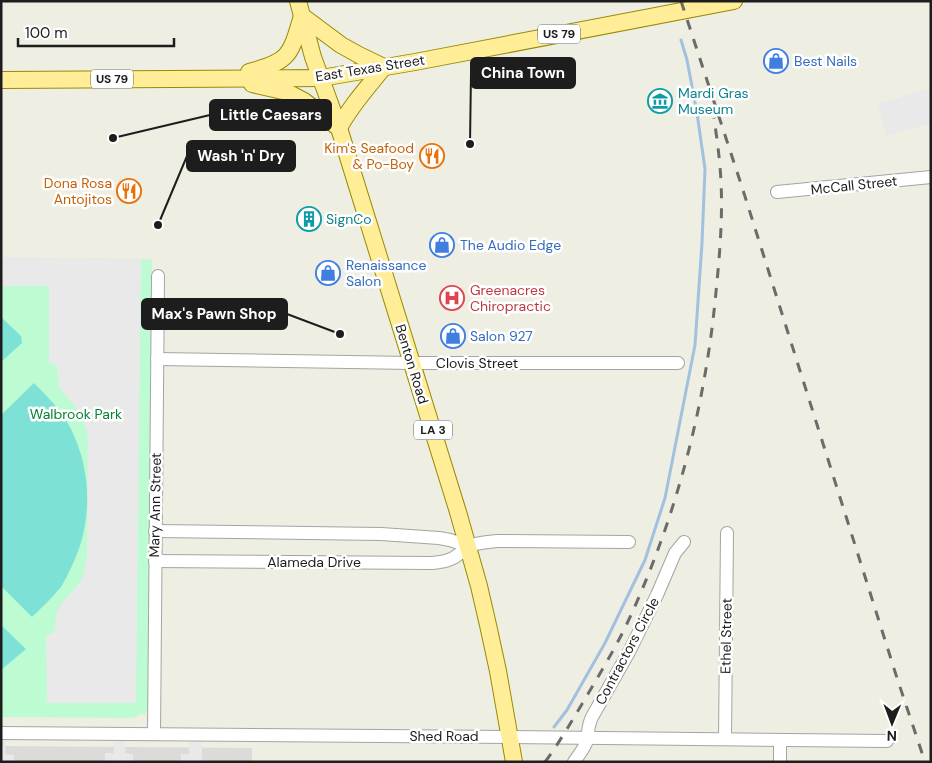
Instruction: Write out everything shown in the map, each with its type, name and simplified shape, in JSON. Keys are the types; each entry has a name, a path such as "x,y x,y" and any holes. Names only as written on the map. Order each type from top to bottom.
{"main road":[{"name":"East Texas Street","path":"1,80 321,78 734,1"},
{"path":"300,9 341,45 384,67 355,101 339,128 304,101 287,92 222,78 265,68 275,64 289,53 293,44 300,9"},
{"name":"Benton Road","path":"300,9 313,57 339,128 468,546 490,633 514,762"}],"street":[{"name":"McCall Street","path":"777,192 931,178"},
{"name":"Mary Ann Street","path":"154,734 158,276"},
{"name":"Clovis Street","path":"157,359 412,363 678,364"},
{"name":"Alameda Drive","path":"155,531 381,534 439,538 468,546 497,541 628,542"},
{"name":"Ethel Street","path":"725,739 727,533"},
{"name":"Contractors Circle","path":"574,762 585,744 592,717 632,647 675,553 684,542"},
{"name":"Alameda Drive","path":"155,560 432,563 452,559 468,546"},
{"name":"Shed Road","path":"1,734 888,741"},
{"path":"780,740 780,762"}],"shaded area":[{"path":"931,88 931,123 887,136 877,104"},
{"path":"1,257 141,259 136,703 47,703 46,635 53,633 55,630 56,614 61,604 81,581 87,559 87,431 80,413 59,385 57,366 54,363 49,363 49,286 1,286"},
{"path":"1,317 21,336 22,343 1,362"},
{"path":"34,383 58,409 78,444 86,480 87,498 86,517 78,553 61,587 32,617 1,586 1,415"},
{"path":"1,625 26,649 1,670"},
{"path":"1,733 6,734 5,754 14,755 14,762 1,762"},
{"path":"113,734 126,734 125,753 133,754 133,762 105,762 105,753 114,753"},
{"path":"189,735 202,735 202,762 181,762 181,754 189,754"},
{"path":"1,746 252,748 252,762 1,762"}],"green space":[{"name":"Walbrook Park","path":"1,257 152,260 148,709 144,716 142,713 132,718 1,717"}],"waterway":[{"path":"554,727 567,710 605,643 645,560 665,498 695,345 705,169 697,113 687,60 681,40"}],"railway":[{"path":"681,1 925,762"},
{"path":"545,762 601,671 631,615 662,540 686,462 704,383 719,257 721,182 714,118"}],"place":[{"name":"Best Nails","path":"776,61"},
{"name":"Mardi Gras Museum","path":"660,101"},
{"name":"Little Caesars","path":"113,138"},
{"name":"China Town","path":"470,144"},
{"name":"Kim's Seafood & Po-Boy","path":"432,156"},
{"name":"Dona Rosa Antojitos","path":"129,191"},
{"name":"SignCo","path":"309,219"},
{"name":"Wash 'n' Dry","path":"158,225"},
{"name":"The Audio Edge","path":"442,245"},
{"name":"Renaissance Salon","path":"328,273"},
{"name":"Greenacres Chiropractic","path":"452,298"},
{"name":"Max's Pawn Shop","path":"340,334"},
{"name":"Salon 927","path":"453,336"}]}
